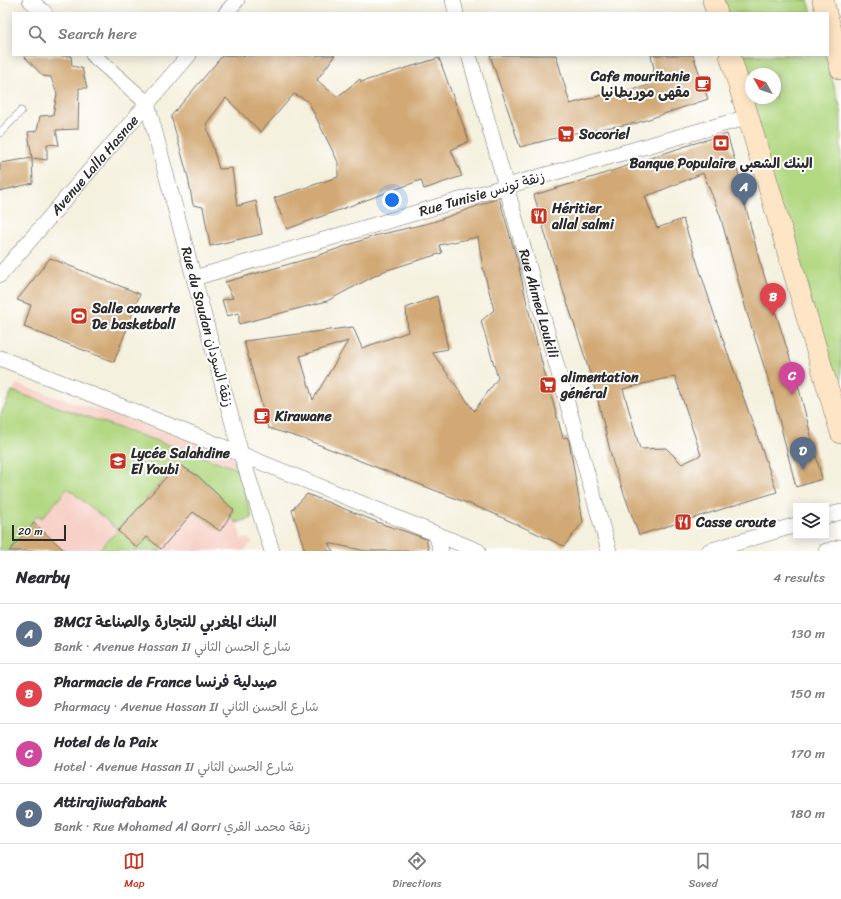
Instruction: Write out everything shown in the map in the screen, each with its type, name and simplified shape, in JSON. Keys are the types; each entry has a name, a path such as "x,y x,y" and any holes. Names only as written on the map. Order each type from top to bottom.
{"main road":[{"path":"714,0 717,12"},
{"path":"823,0 826,12"},
{"path":"829,23 841,69"},
{"path":"730,56 841,433"}],"street":[{"path":"30,0 44,12"},
{"path":"227,12 238,0"},
{"path":"453,0 456,12"},
{"path":"94,56 147,103"},
{"name":"Avenue Lalla Hasnae","path":"0,274 188,56"},
{"name":"Rue Ahmed Loukili","path":"469,56 609,551"},
{"name":"Rue du Soudan زنقة السودان","path":"147,103 241,454 272,551"},
{"name":"Rue Tunisie زنقة تونس","path":"194,278 507,186 748,118"},
{"path":"0,358 241,454 478,551"},
{"path":"829,515 841,512"},
{"path":"709,551 793,526"},
{"path":"436,534 441,551"},
{"path":"826,551 841,547"}],"lane":[{"path":"0,133 21,111"}],"shaded area":[{"name":"Lycée Salahdine El Youbi","path":"16,384 233,453 252,518 238,523 241,539 249,539 252,543 244,551 0,551 0,416"}],"green space":[{"path":"715,0 808,0 812,12 719,12"},
{"path":"731,56 825,56 841,110 841,432 745,104 781,104 781,68 745,68 745,103"},
{"path":"12,391 238,469 252,518 237,523 230,517 234,510 198,476 178,464 118,530 68,488 42,518 38,515 32,521 34,523 18,551 0,551 0,416"},
{"path":"118,530 137,548 147,537 161,549 161,551 98,551"}],"building":[{"path":"24,56 71,56 72,66 82,68 87,88 79,88 78,129 56,130 59,145 47,144 47,160 32,158 28,132 37,131 40,116 53,115 57,94 51,77 43,76"},
{"path":"222,56 334,56 317,80 337,97 360,79 361,82 439,58 469,141 451,150 462,176 424,189 421,180 287,229 274,198 338,177 338,162 308,101 294,94 261,132 226,98 206,124 219,169 232,168 237,206 256,201 262,234 210,246 203,207 193,205 188,177 171,116"},
{"path":"490,56 556,56 570,104 610,93 625,92 650,85 654,69 651,56 693,56 708,99 637,123 579,132 520,147"},
{"path":"727,134 739,176 759,259 797,381 822,479 796,487 771,388 747,313 720,215 703,173 645,196 657,228 683,219 716,320 777,492 639,535 613,463 597,396 553,261 534,195 597,176 692,144","holes":["675,376 701,455 682,464 666,448 640,449 623,389"]},
{"path":"32,158 33,183 0,191 0,163"},
{"path":"499,198 518,263 543,367 563,438 567,437 569,441 583,522 564,546 490,512 307,440 268,428 244,341 353,327 362,348 408,332 406,308 437,296 448,349 432,352 474,411 498,378 481,321 494,310 483,268 478,237 439,245 442,253 384,271 327,301 239,324 239,313 227,316 222,300 233,298 225,282 311,258 374,236 433,222","holes":["348,341 313,400 300,356"]},
{"name":"Salle couverte De basketball","path":"50,258 140,294 114,362 24,327 31,305 17,300"},
{"path":"178,464 198,476 234,510 220,531 193,512 161,549 147,537 137,548 118,531"},
{"path":"307,494 385,525 426,539 429,551 366,551 328,543 333,551 305,551 292,510"},
{"path":"34,523 65,551 9,551"}],"place":[{"name":"Cafe mouritanie مقهى موريطانيا","path":"703,84"},
{"name":"Socoriel","path":"566,134"},
{"name":"Banque Populaire البنك الشعبي","path":"721,143"},
{"name":"BMCI البنك المغربي للتجارة والصناعة","path":"744,206"},
{"name":"Héritier allal salmi","path":"539,216"},
{"name":"Salle couverte De basketball","path":"79,316"},
{"name":"Pharmacie de France صيدلية فرنسا","path":"773,316"},
{"name":"alimentation général","path":"548,385"},
{"name":"Hotel de la Paix","path":"792,395"},
{"name":"Kirawane","path":"262,416"},
{"name":"Lycée Salahdine El Youbi","path":"118,461"},
{"name":"Attirajiwafabank","path":"803,470"},
{"name":"Casse croute","path":"683,522"}]}
